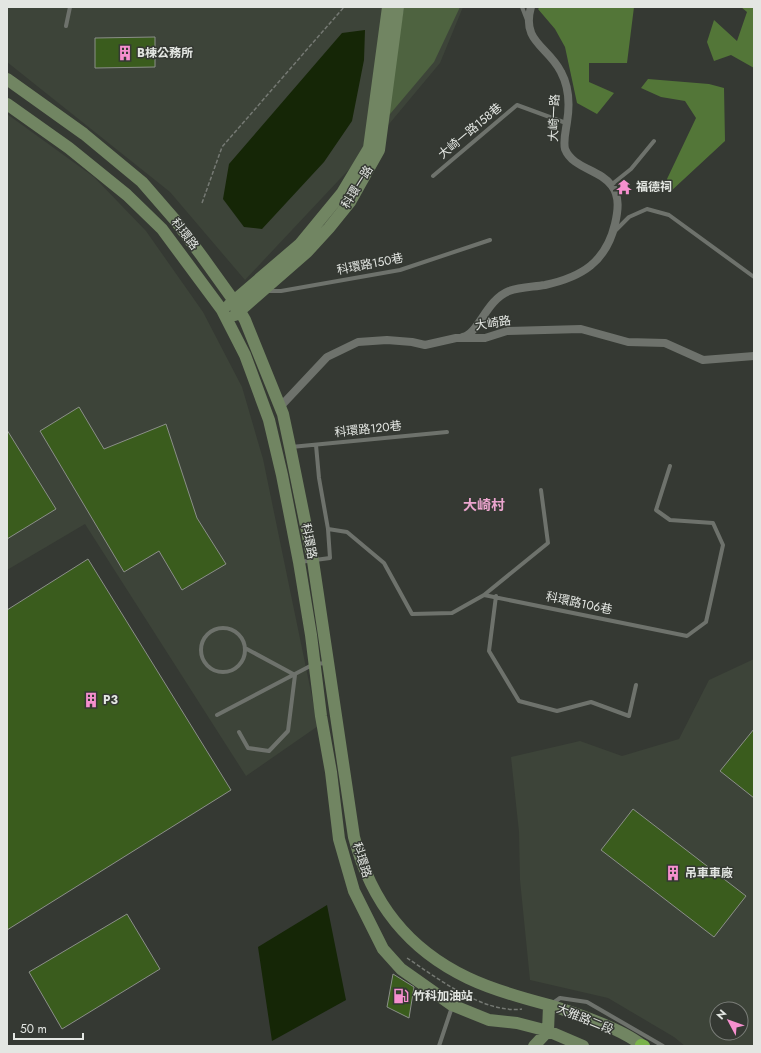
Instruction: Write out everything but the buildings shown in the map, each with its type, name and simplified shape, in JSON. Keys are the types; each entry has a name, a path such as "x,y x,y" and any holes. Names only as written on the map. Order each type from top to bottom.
{"street":[{"name":"科環一路","path":"228,321 237,305 259,286 300,244 342,193 369,148 388,7"},
{"name":"科環一路","path":"259,286 307,252 330,228 350,202 379,150 398,7"},
{"path":"529,24 531,7"},
{"name":"大崎一路","path":"529,24 532,36 559,68 565,80 569,106 564,139 565,148 575,162 604,178 611,185"},
{"name":"科環路","path":"7,79 84,134 142,182 175,220 237,305 258,350 283,414 313,561 354,837 360,860 370,883 386,912 409,938 432,956 467,978 549,1006"},
{"name":"科環路","path":"7,104 69,148 127,195 162,229 222,310 245,355 269,420 282,475 299,562 331,772 339,839 354,891 383,950"},
{"path":"456,338 468,336 491,304 501,295 514,290 563,280 582,272 596,262 603,254 613,232 618,207 616,195 611,185"},
{"name":"科環一路","path":"222,310 237,305"},
{"name":"大崎路","path":"280,407 327,356 358,342 387,340 412,342 425,345 456,338 485,338 507,331 581,329 628,342 666,343 703,360 754,356"},
{"name":"大雅路二段","path":"383,950 401,969 452,1005 489,1020 517,1023 548,1032 583,1046"},
{"name":"大雅路二段","path":"548,1032 549,1006 568,1010 596,1022 643,1046"},
{"path":"534,1046 548,1032"}],"lane":[{"path":"66,26 70,7"},
{"path":"522,7 529,24"},
{"name":"大崎一路158巷","path":"433,176 517,105 567,123"},
{"path":"611,185 631,169 654,141"},
{"path":"613,232 629,217 646,209 669,215 754,276"},
{"name":"科環路150巷","path":"259,286 272,292 281,291 400,270 490,240"},
{"name":"科環路120巷","path":"290,447 447,432"},
{"path":"299,562 330,558 328,529 319,478 316,445"},
{"name":"科環路106巷","path":"484,595 496,596 687,636 706,622 723,545 713,522 670,520 656,510 670,466"},
{"path":"328,529 347,532 384,563 412,614 452,613 484,595 548,543 541,490"},
{"path":"496,596 489,651 519,701 557,711 591,702 630,716 636,685"},
{"path":"245,648 244,655 237,667 224,672 217,671 206,664 201,651 206,636 218,628 233,630 239,635 245,648 295,675"},
{"path":"217,715 314,664 327,663"},
{"path":"239,732 248,748 269,752 288,731 295,675"},
{"path":"549,1006 560,998 587,1002 663,1046"},
{"path":"439,1046 452,1005"}],"path":[{"path":"202,203 222,147 344,7"}],"shaded area":[{"path":"7,7 463,7 440,63 369,148 245,280 170,192 7,62"},
{"path":"404,7 460,7 434,62 385,120"},
{"path":"365,30 364,60 352,121 324,162 262,229 244,227 223,199 229,164 342,33"},
{"path":"7,114 94,177 146,231 203,312 242,387 263,459 318,726 246,776 85,524 7,570"},
{"path":"754,659 754,1046 685,1046 674,1037 608,998 530,980 520,880 519,832 511,757 580,741 622,756 679,739 709,680"},
{"path":"327,905 346,1000 272,1041 258,947"}],"green space":[{"path":"540,7 634,7 627,63 589,63 589,82 614,93 597,114 577,103 565,47 555,29 538,9"},
{"path":"741,7 754,7 754,68 731,55 714,61 707,42 714,20 737,41 747,12"},
{"path":"648,79 709,84 724,88 725,141 670,192 667,179 696,118 685,101 661,97 641,88"}],"place":[{"name":"B棟公務所","path":"125,53"},
{"name":"福德祠","path":"624,187"},
{"name":"P3","path":"91,700"},
{"name":"吊車車廠","path":"673,873"},
{"name":"竹科加油站","path":"401,996"}],"district":[{"name":"大崎村","path":"484,505"}]}
